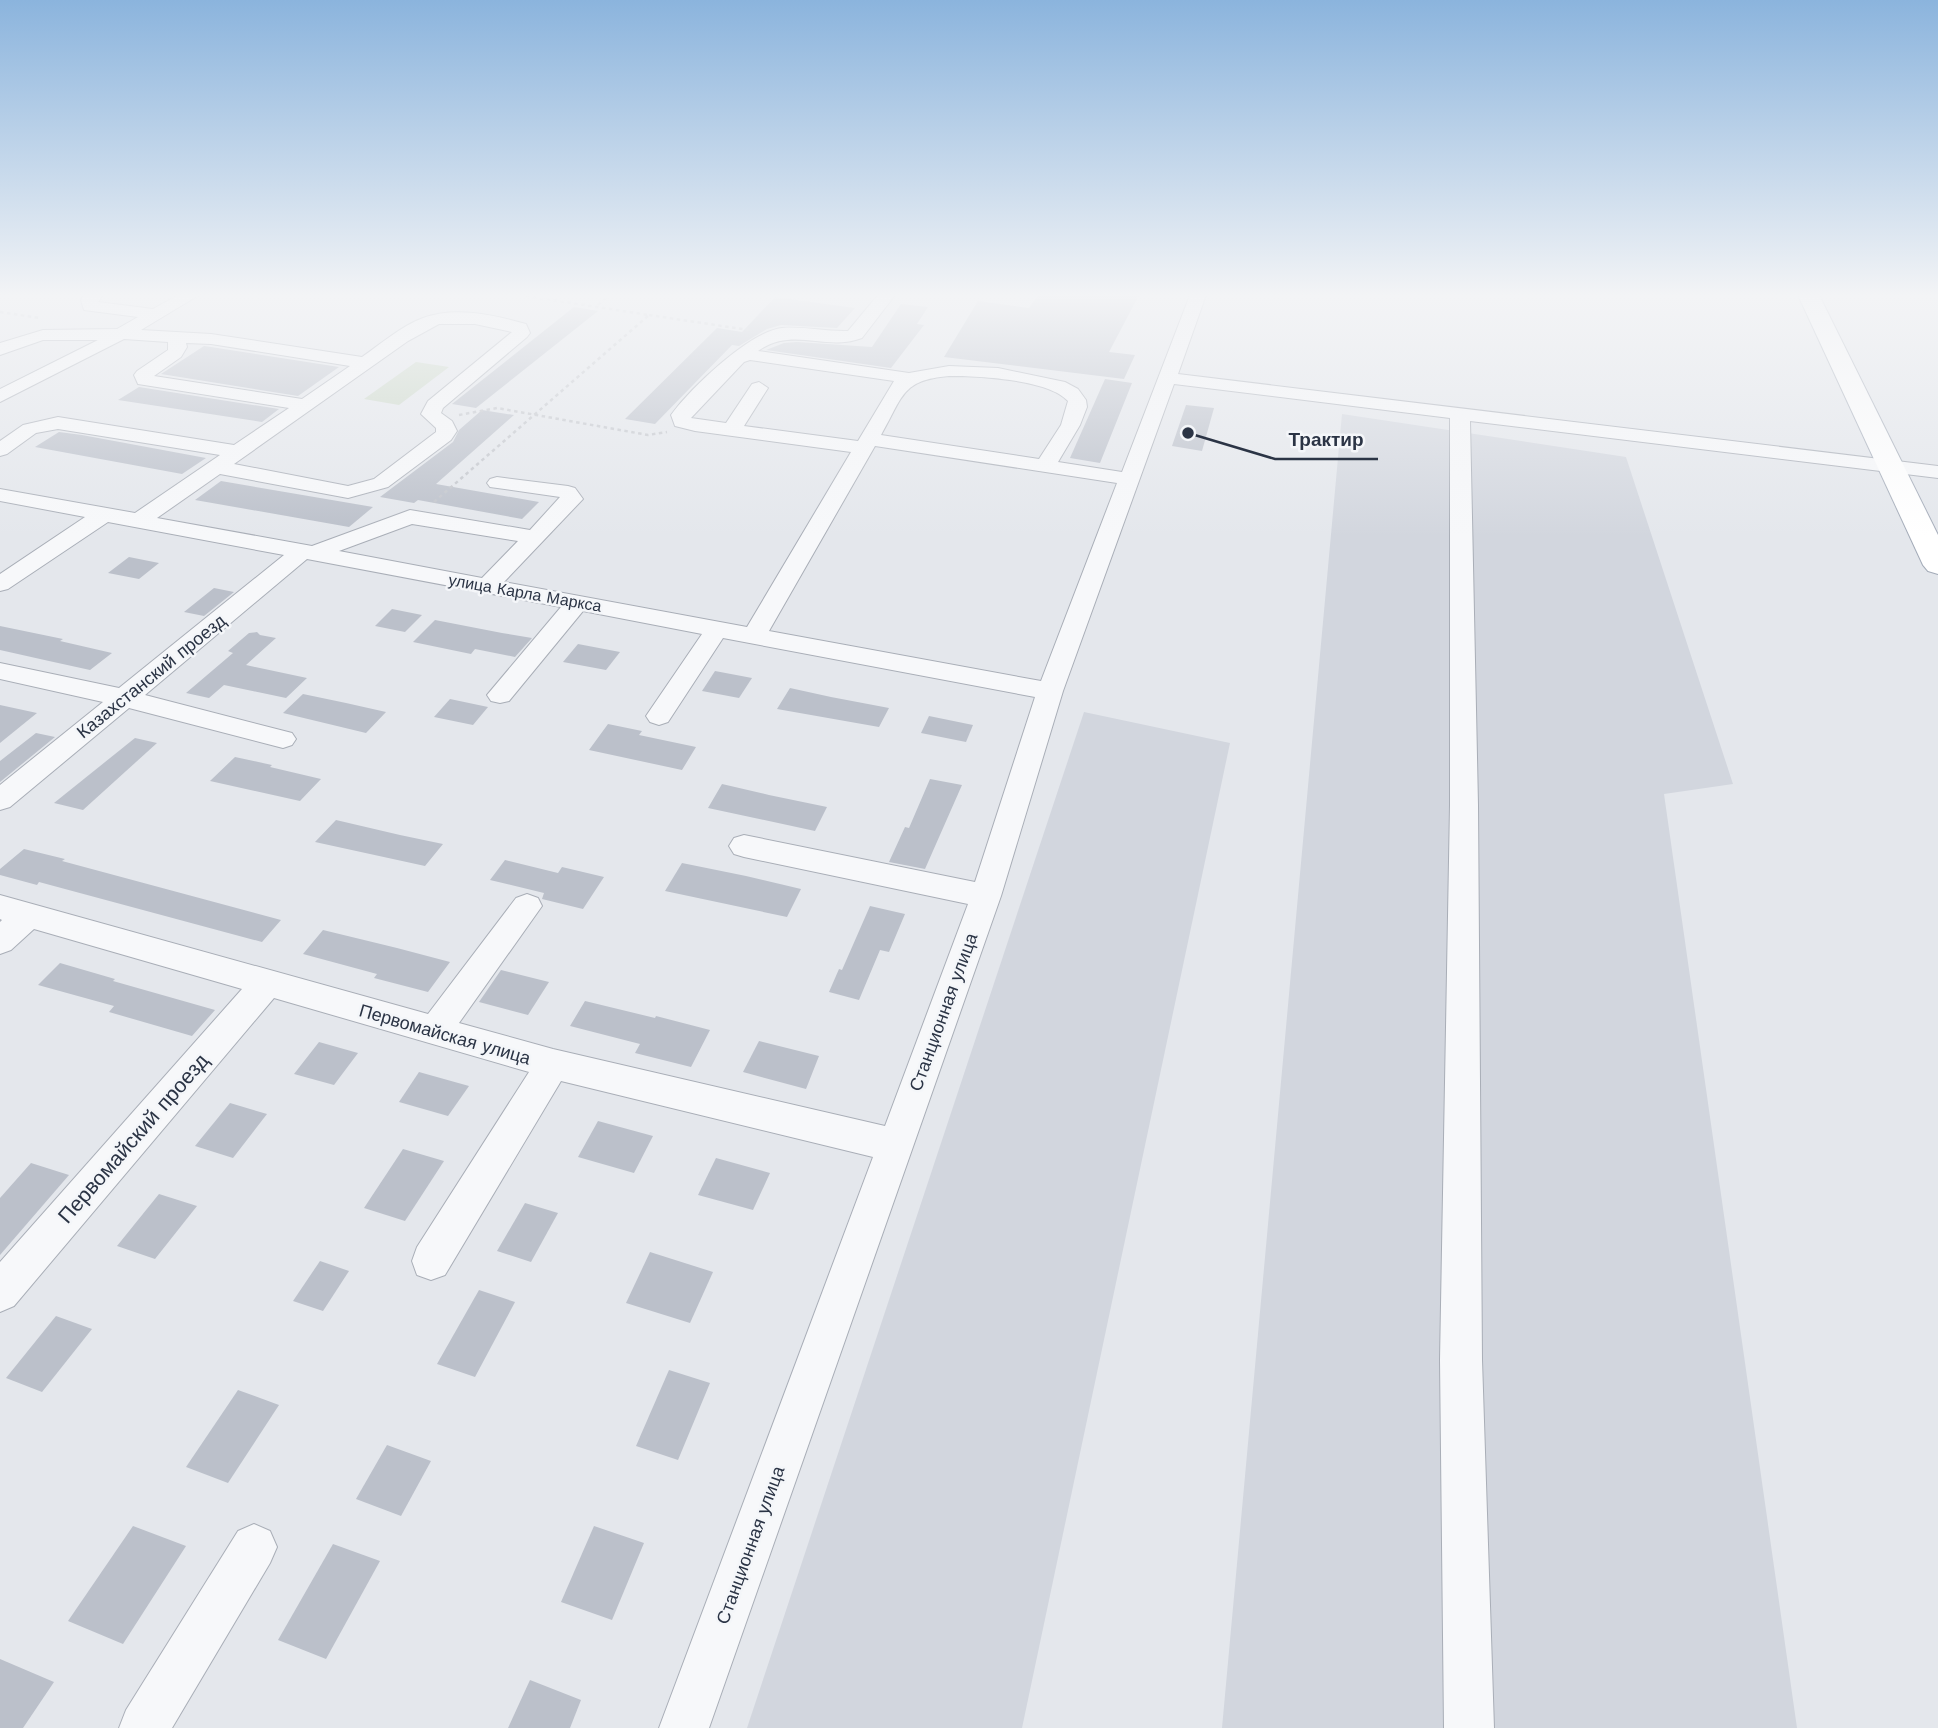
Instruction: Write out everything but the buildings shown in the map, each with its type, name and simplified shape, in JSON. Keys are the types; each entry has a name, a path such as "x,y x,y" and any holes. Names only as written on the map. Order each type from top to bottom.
{"main road":[{"path":"1846,376 1938,565"}],"street":[{"path":"0,396 40,376"},
{"path":"143,376 145,380 306,405"},
{"path":"138,521 348,376"},
{"path":"216,467 348,492 368,489 381,483 444,436 447,430 445,425 431,414 435,405 470,376"},
{"path":"720,376 681,415 682,422 732,431 867,444 1130,479"},
{"path":"893,376 909,378 922,376"},
{"path":"1002,376 1070,390 1077,398 1078,408 1044,467"},
{"path":"754,636 902,383 909,378"},
{"path":"1169,378 1938,472"},
{"name":"Станционная улица","path":"684,1728 986,896 1050,691 1169,378"},
{"path":"732,431 759,387"},
{"path":"1460,414 1464,805 1461,1360 1469,1728"},
{"path":"0,450 30,429 58,423 238,452"},
{"path":"486,586 572,499 571,495 498,482"},
{"name":"улица Карла Маркса","path":"0,495 1050,691"},
{"path":"0,584 105,514"},
{"path":"418,516 535,537"},
{"name":"Казахстанский проезд","path":"0,800 307,553 418,516"},
{"path":"500,695 577,603"},
{"path":"659,716 717,629"},
{"path":"0,671 124,698 283,739"},
{"path":"744,846 986,896"},
{"path":"435,1030 527,906"},
{"path":"0,941 14,911"},
{"name":"Первомайская улица","path":"14,911 553,1064 894,1146"},
{"name":"Первомайский проезд","path":"0,1292 266,984"},
{"path":"431,1261 553,1064"},
{"path":"144,1728 254,1547"}],"path":[{"path":"418,516 579,376"},
{"path":"431,414 454,416 497,408 648,435 666,432 682,422"}],"shaded area":[{"path":"1342,414 1626,457 1733,784 1664,794 1797,1728 1222,1728"},
{"path":"1084,712 1230,743 1022,1728 747,1728"}],"green space":[{"path":"397,376 438,376 399,405 364,399"}],"place":[{"name":"Трактир","path":"1188,433"}]}
